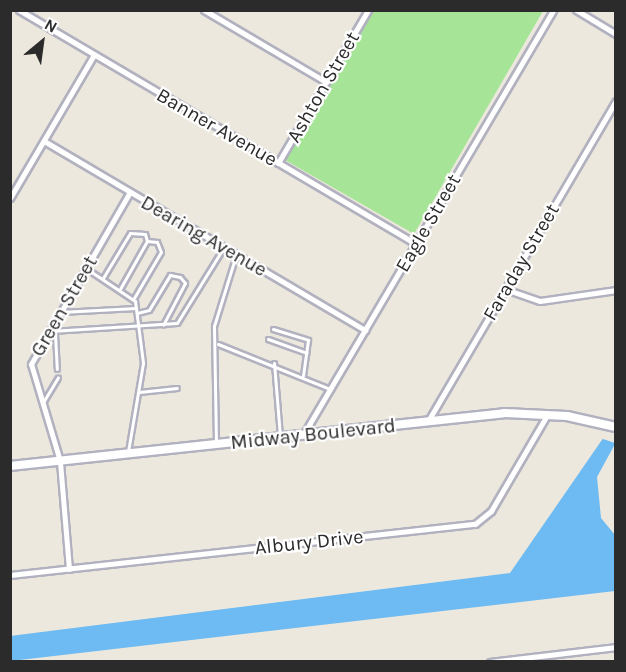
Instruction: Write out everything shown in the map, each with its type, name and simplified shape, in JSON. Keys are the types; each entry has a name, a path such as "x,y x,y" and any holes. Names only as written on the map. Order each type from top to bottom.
{"street":[{"name":"Banner Avenue","path":"19,10 416,244"},
{"path":"204,10 326,82"},
{"name":"Ashton Street","path":"278,163 368,10"},
{"name":"Eagle Street","path":"303,435 553,10"},
{"path":"576,10 615,34"},
{"path":"10,198 94,55"},
{"name":"Faraday Street","path":"427,422 615,101"},
{"name":"Dearing Avenue","path":"44,141 365,330"},
{"name":"Green Street","path":"69,569 60,461 41,405 31,364 49,329 130,192"},
{"path":"505,288 540,301 615,290"},
{"name":"Midway Boulevard","path":"10,466 427,422 547,414 615,427"},
{"name":"Albury Drive","path":"10,574 475,524 490,510 547,414"},
{"path":"490,662 615,647"}],"lane":[{"path":"103,278 130,233 140,231 147,242"},
{"path":"120,289 147,242"},
{"path":"127,454 132,408 139,392 139,328 134,298 161,252 157,242 147,242"},
{"path":"49,329 56,334 139,328 163,325 182,319 224,247"},
{"path":"216,444 218,344 214,327 236,254"},
{"path":"85,268 134,298"},
{"path":"137,313 148,310 170,275 180,277 185,284 163,325"},
{"path":"59,312 136,308"},
{"path":"273,329 308,340 303,376"},
{"path":"56,334 57,369"},
{"path":"268,339 307,353"},
{"path":"218,344 274,363 330,389"},
{"path":"274,363 280,438"},
{"path":"41,405 54,393 58,377"},
{"path":"139,392 177,388"}],"green space":[{"path":"372,11 543,11 414,234 285,160"}],"water":[{"path":"615,421 615,444 597,477 601,518 615,535 615,591 11,661 10,636 510,573"}],"pier":[{"path":"616,418 615,443 600,438 613,419"}]}
